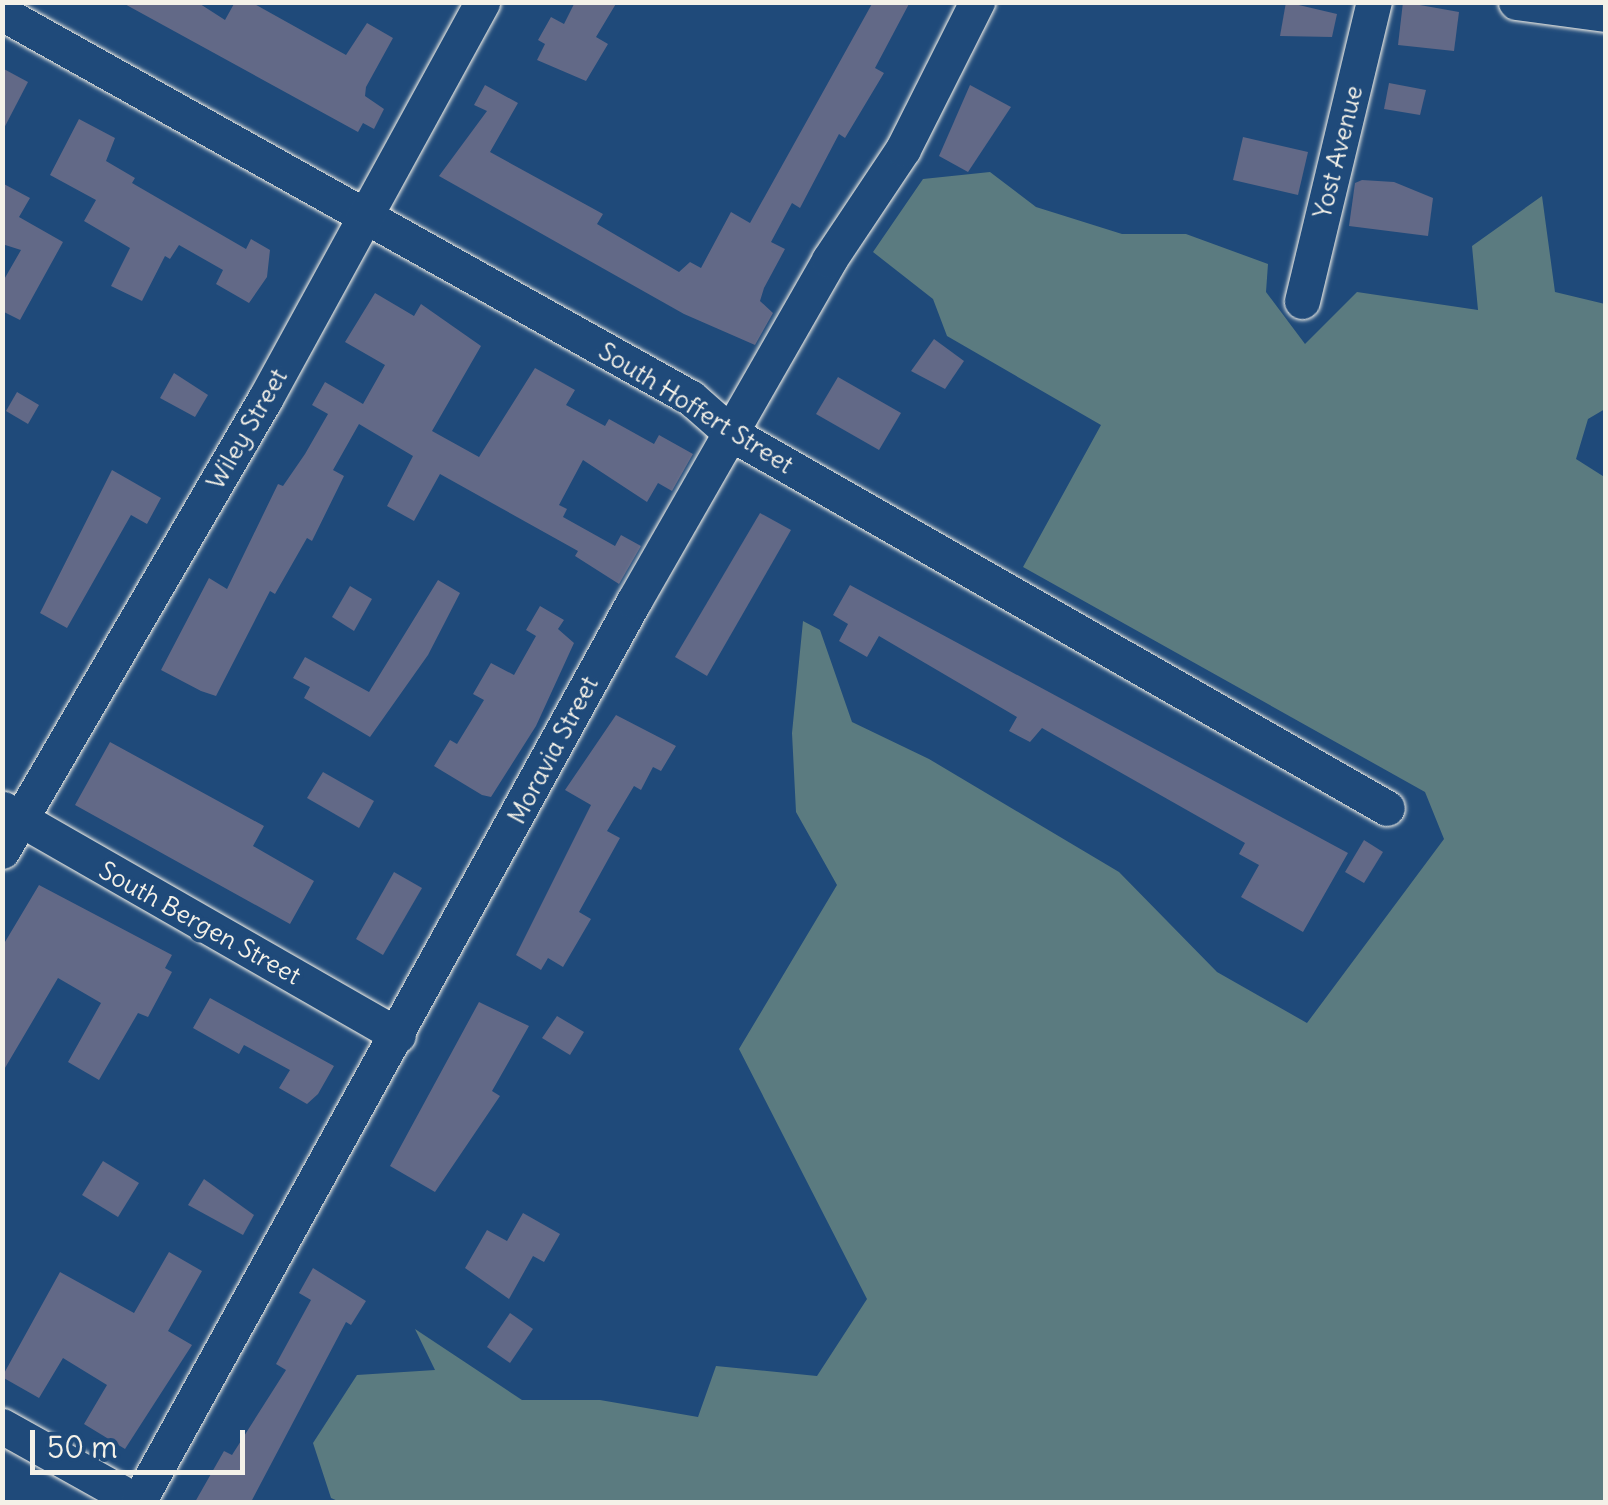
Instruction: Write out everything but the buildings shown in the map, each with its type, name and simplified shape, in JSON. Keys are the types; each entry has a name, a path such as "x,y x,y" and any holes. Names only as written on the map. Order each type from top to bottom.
{"street":[{"name":"Wiley Street","path":"2,851 11,814 366,214 482,2"},
{"name":"Moravia Street","path":"138,1502 829,260 903,149 977,2"},
{"name":"Yost Avenue","path":"1302,301 1374,2"},
{"path":"1516,2 1606,14"},
{"name":"South Hoffert Street","path":"2,12 691,398 732,434 1387,808"},
{"name":"South Bergen Street","path":"11,814 398,1035"},
{"path":"2,1426 138,1502"}],"green space":[{"path":"990,172 1036,207 1122,234 1186,234 1268,264 1266,292 1305,344 1357,292 1478,310 1472,246 1542,196 1555,292 1605,304 1605,409 1588,419 1576,459 1606,478 1605,1502 340,1502 331,1498 313,1443 357,1375 435,1370 415,1329 522,1400 600,1400 698,1417 716,1366 817,1376 867,1299 739,1049 837,885 796,812 792,733 803,621 820,630 852,722 929,759 1119,872 1217,972 1307,1023 1444,839 1425,792 1023,567 1101,425 947,336 933,299 873,252 923,179"}]}
